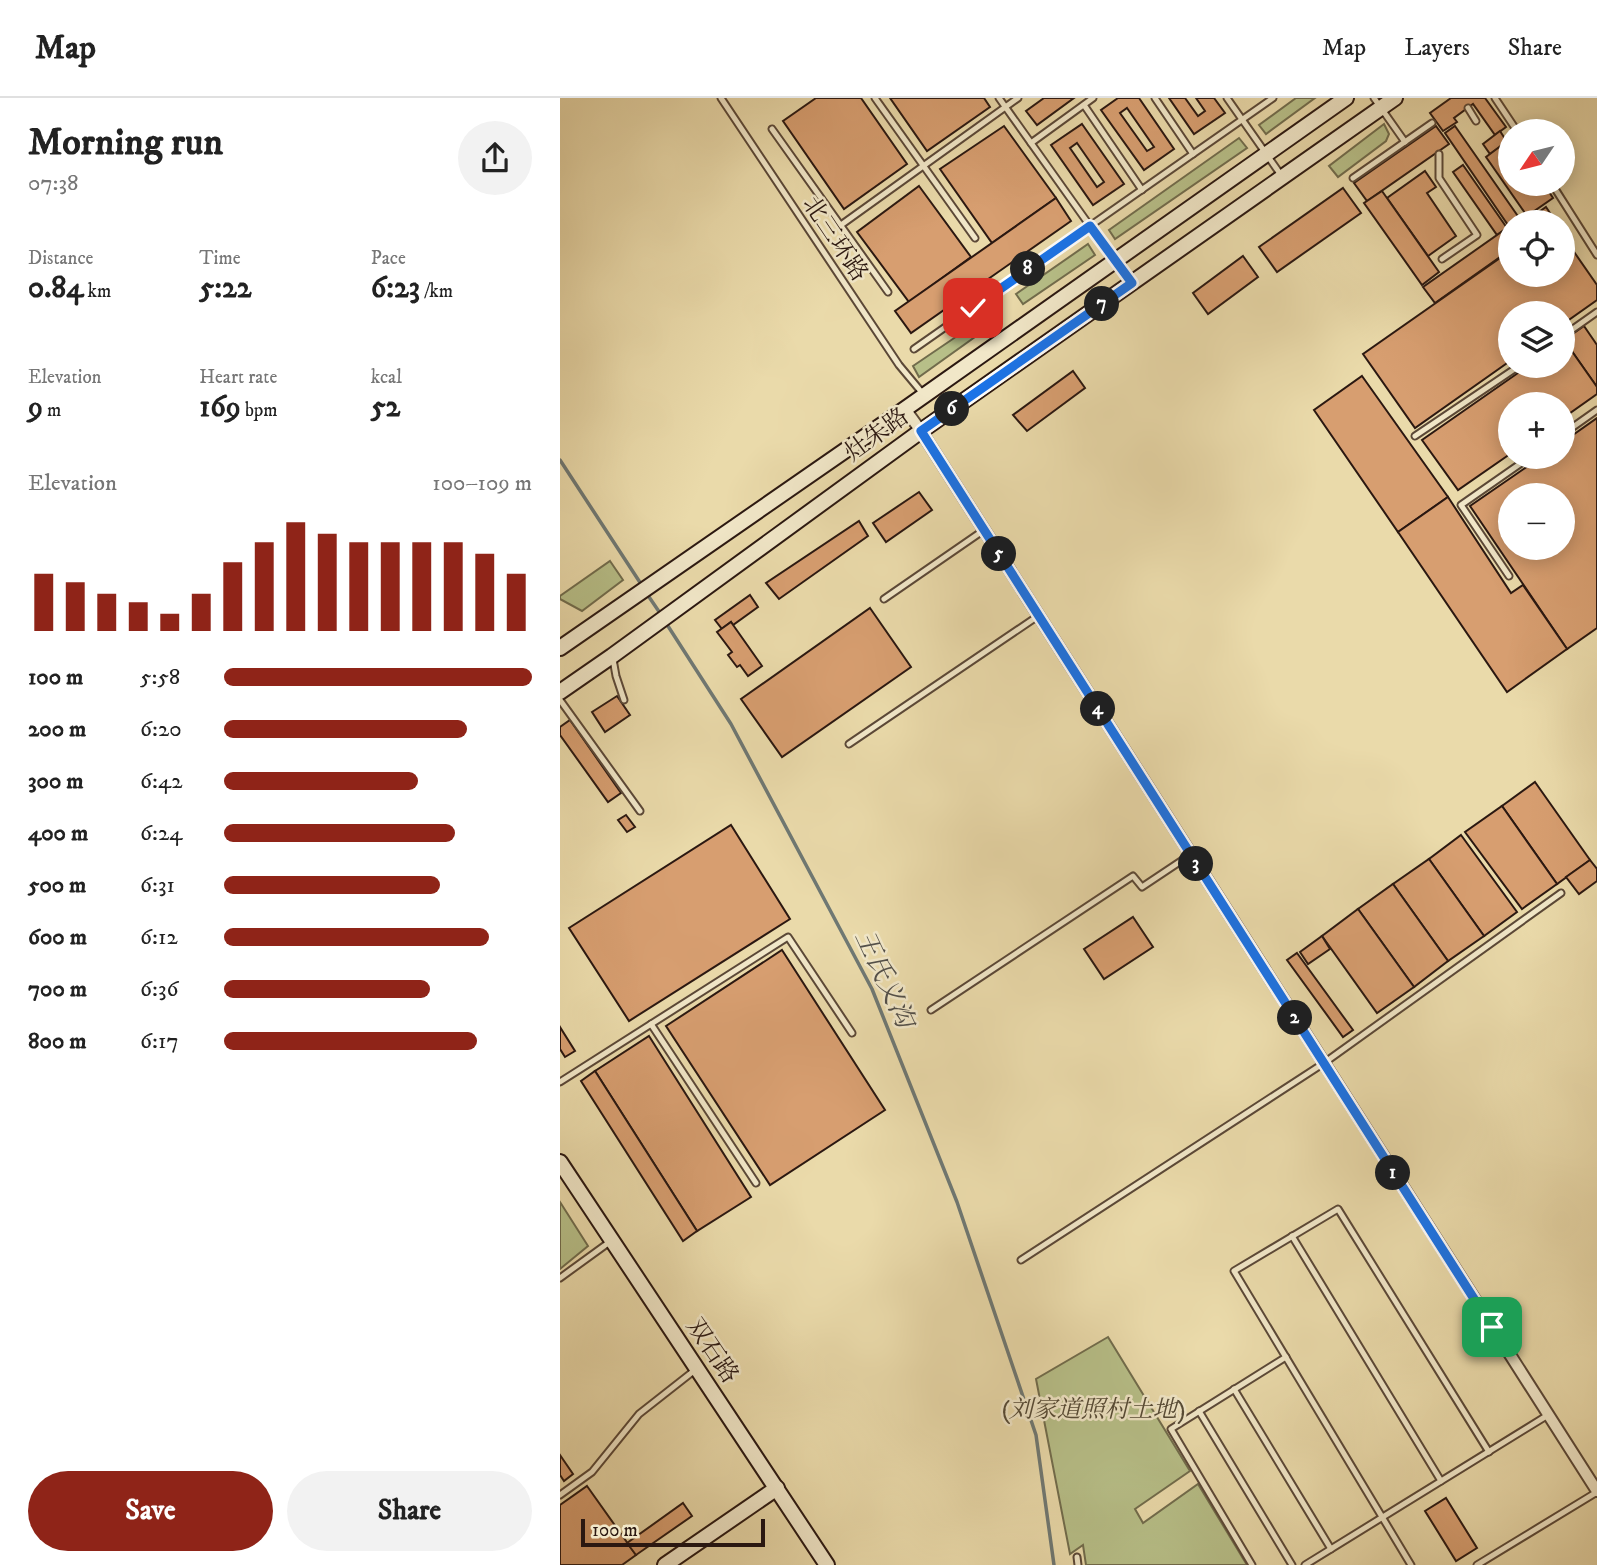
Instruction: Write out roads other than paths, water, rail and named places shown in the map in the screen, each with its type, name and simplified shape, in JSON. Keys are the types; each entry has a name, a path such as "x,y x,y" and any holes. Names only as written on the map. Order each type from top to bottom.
{"main road":[{"name":"灶朱路","path":"560,648 1346,98"},
{"name":"灶朱路","path":"560,692 921,431 1283,177 1378,103 1395,98"},
{"name":"双石路","path":"560,1162 827,1565"},
{"path":"665,1565 777,1488"}],"street":[{"path":"905,409 1597,1491"}],"lane":[{"name":"北三环路","path":"721,98 899,366 923,396"},
{"path":"875,98 975,238"},
{"path":"999,98 1132,283"},
{"path":"841,225 1018,98"},
{"path":"1031,143 1093,98"},
{"path":"1155,98 1194,154"},
{"path":"1227,98 1283,177"},
{"path":"914,349 1273,98"},
{"path":"1495,98 1509,119"},
{"path":"1378,103 1405,142"},
{"path":"1084,105 1142,190"},
{"path":"1468,108 1476,121"},
{"path":"1353,178 1432,123"},
{"path":"772,129 888,292"},
{"path":"1439,154 1439,178 1477,235 1442,259"},
{"path":"1560,196 1597,255"},
{"path":"1575,328 1597,312"},
{"path":"1415,436 1501,378"},
{"path":"1575,426 1597,410"},
{"path":"1509,576 1461,505 1513,469"},
{"path":"884,600 984,530"},
{"path":"849,744 1038,616"},
{"path":"612,656 624,700"},
{"path":"560,700 640,811"},
{"path":"931,1010 1133,876 1142,887 1191,855"},
{"path":"1021,1260 1324,1063 1561,893"},
{"path":"560,1082 788,937 852,1033"},
{"path":"651,1024 756,1183"},
{"path":"1411,1565 1234,1271 1338,1209 1489,1452"},
{"path":"1292,1237 1441,1481"},
{"path":"560,1278 611,1241"},
{"path":"1252,1565 1171,1429 1286,1357"},
{"path":"560,1495 592,1472 639,1414 696,1369"},
{"path":"1234,1389 1331,1549"},
{"path":"1199,1411 1292,1565"},
{"path":"1305,1565 1548,1415"},
{"path":"1477,1565 1597,1491"},
{"path":"1077,1557 1078,1565"}],"waterway":[{"name":"王氏义沟","path":"560,460 643,587"},
{"name":"王氏义沟","path":"647,594 662,616"},
{"name":"王氏义沟","path":"666,623 731,724 872,989 957,1202 1036,1435 1054,1565"}],"park label":[{"name":"(刘家道照村土地)","path":"1093,1410"}]}
